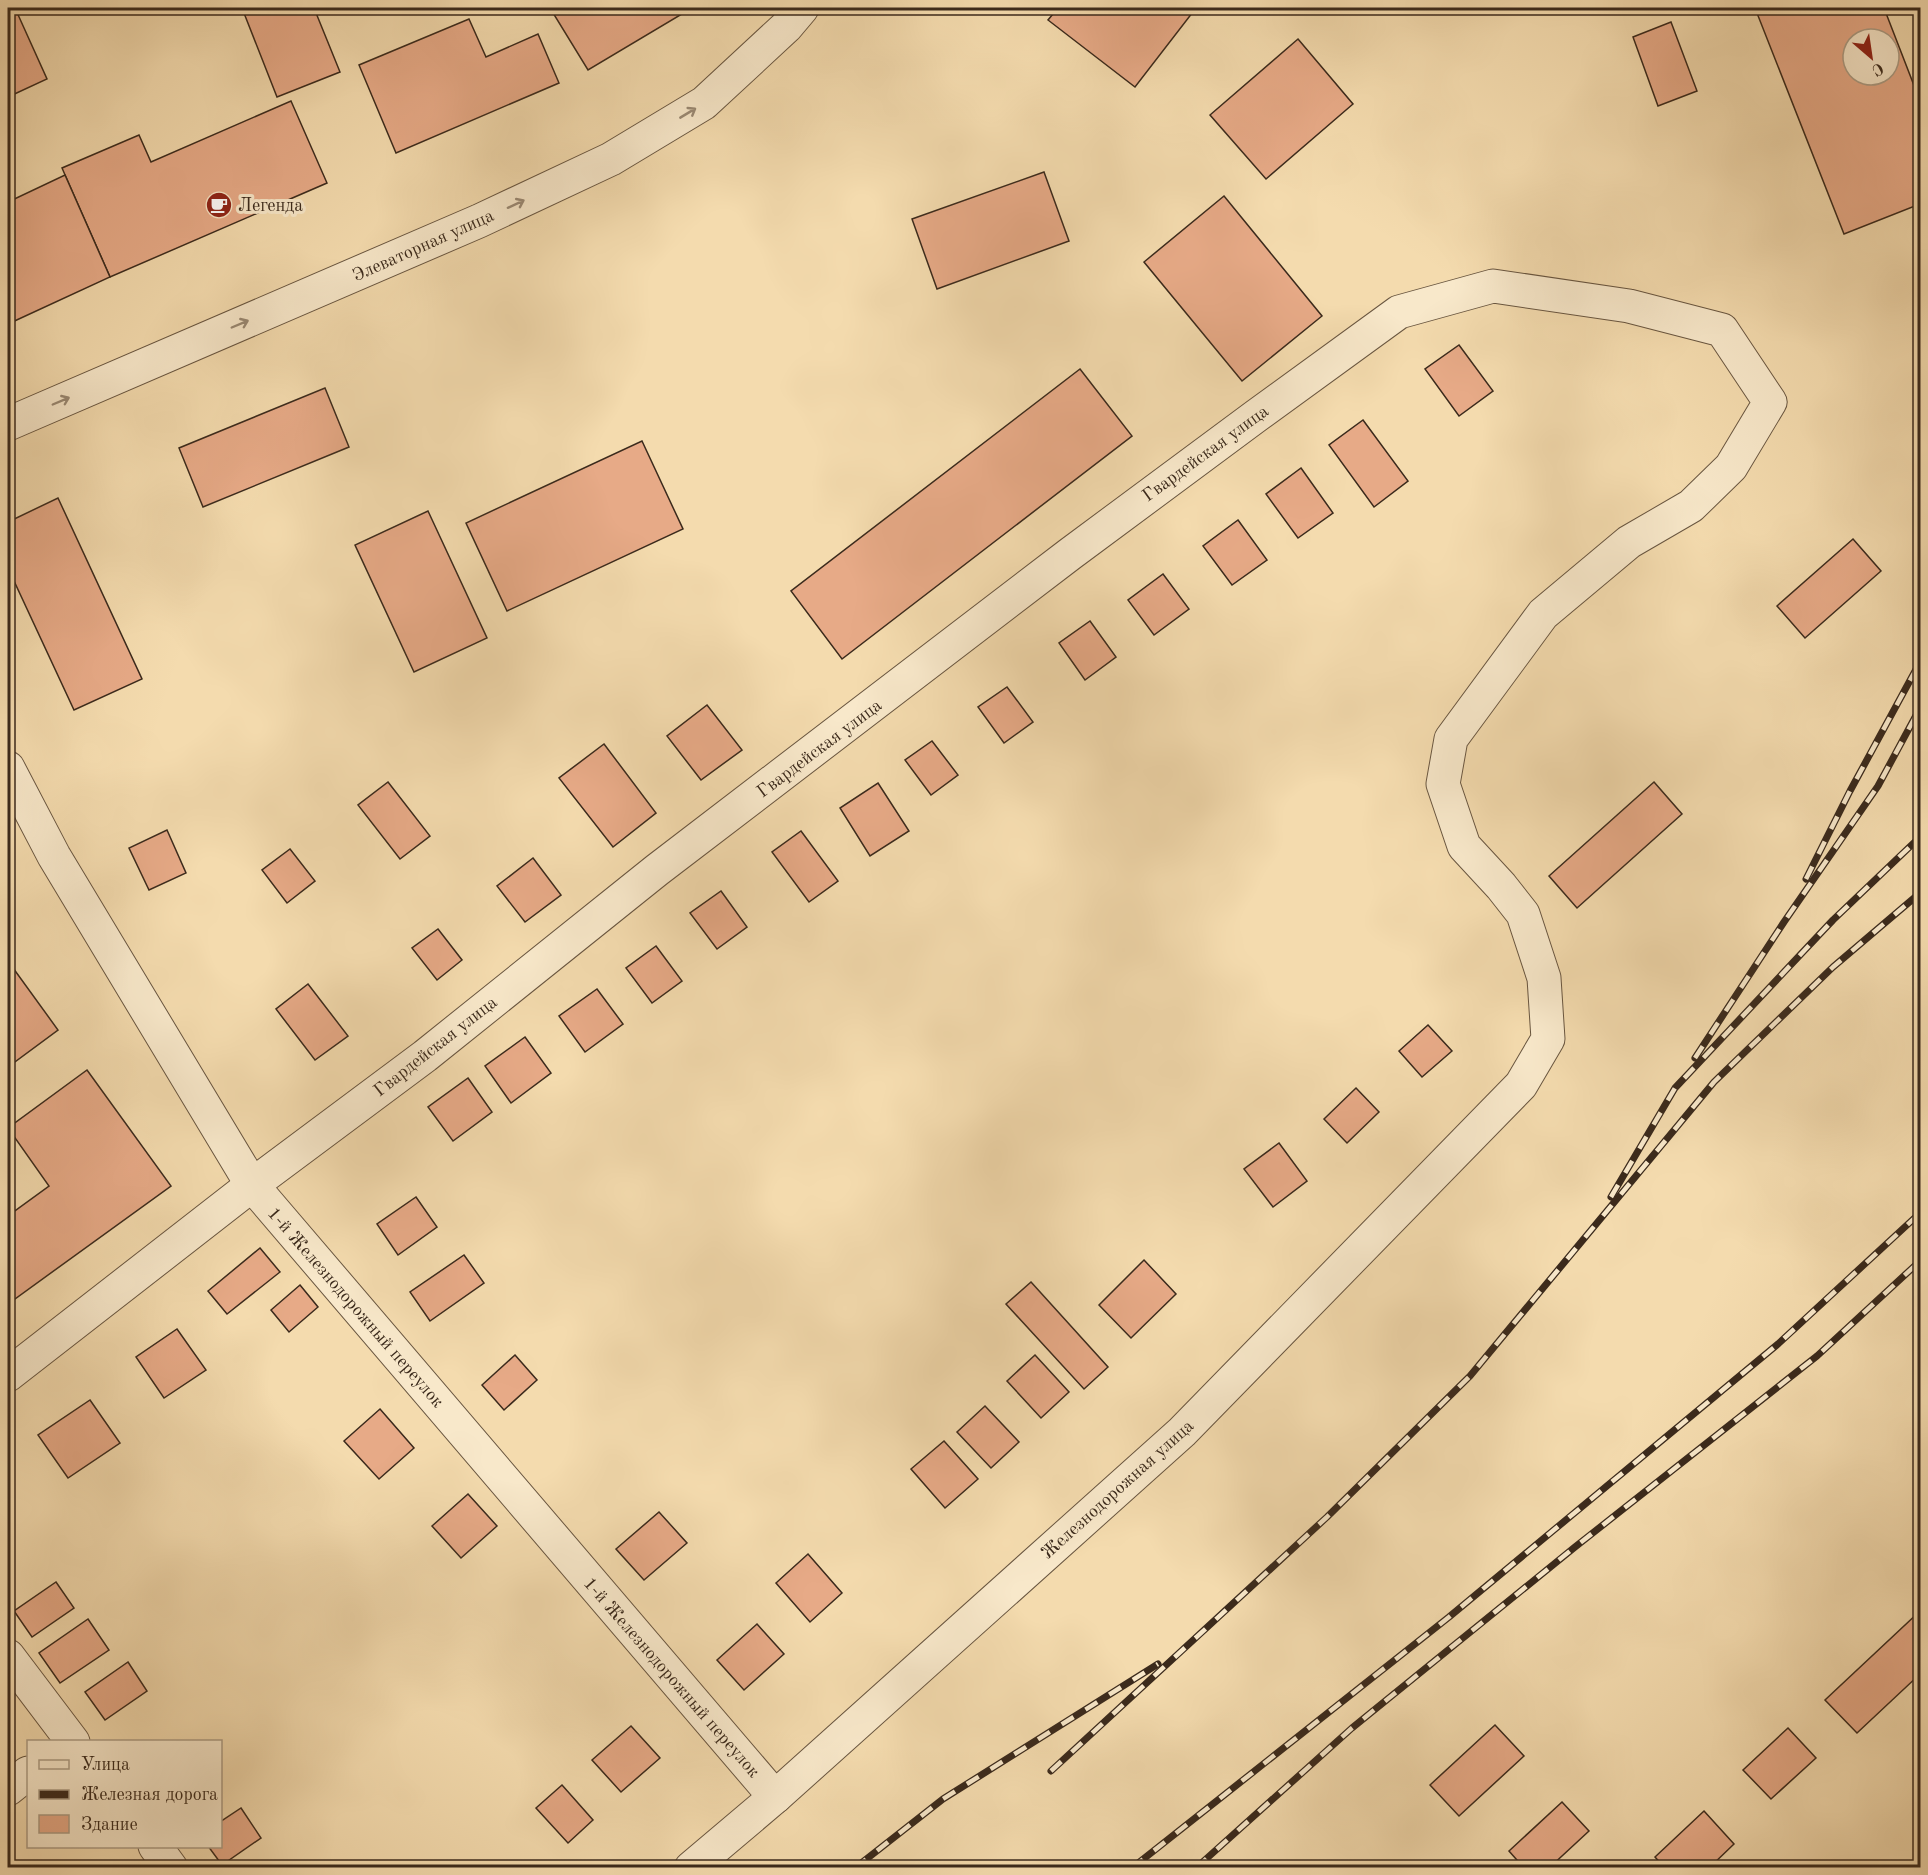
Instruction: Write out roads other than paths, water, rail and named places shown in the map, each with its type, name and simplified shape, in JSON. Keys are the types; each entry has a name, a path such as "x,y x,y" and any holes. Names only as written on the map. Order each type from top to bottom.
{"street":[{"name":"Элеваторная улица","path":"8,424 479,221 611,159 704,103 786,27 802,8"},
{"name":"Гвардейская улица","path":"8,1375 252,1185 425,1056 657,870 1070,554 1265,409 1400,312 1492,286 1629,306 1722,330 1770,402 1731,467 1691,507 1629,542 1543,614 1451,739 1443,784 1464,846 1523,914 1544,978 1548,1039 1521,1085"},
{"name":"1-й Железнодорожный переулок","path":"8,768 54,856 252,1185 775,1797"},
{"name":"Железнодорожная улица","path":"690,1868 775,1797 1182,1432 1521,1085"},
{"path":"8,1656 72,1740"},
{"path":"8,1789 27,1774"},
{"path":"156,1848 171,1868"}],"railway":[{"path":"1806,879 1850,791 1920,662"},
{"path":"1695,1058 1784,922 1878,786 1920,708"},
{"path":"1611,1197 1675,1088 1833,920 1920,837"},
{"path":"1051,1771 1327,1517 1470,1376 1714,1082 1833,967 1920,893"},
{"path":"1132,1868 1449,1617 1778,1344 1920,1213"},
{"path":"1196,1868 1352,1728 1575,1547 1817,1356 1920,1261"},
{"path":"855,1868 943,1799 1158,1664"}],"place":[{"name":"Легенда","path":"219,205"}]}
